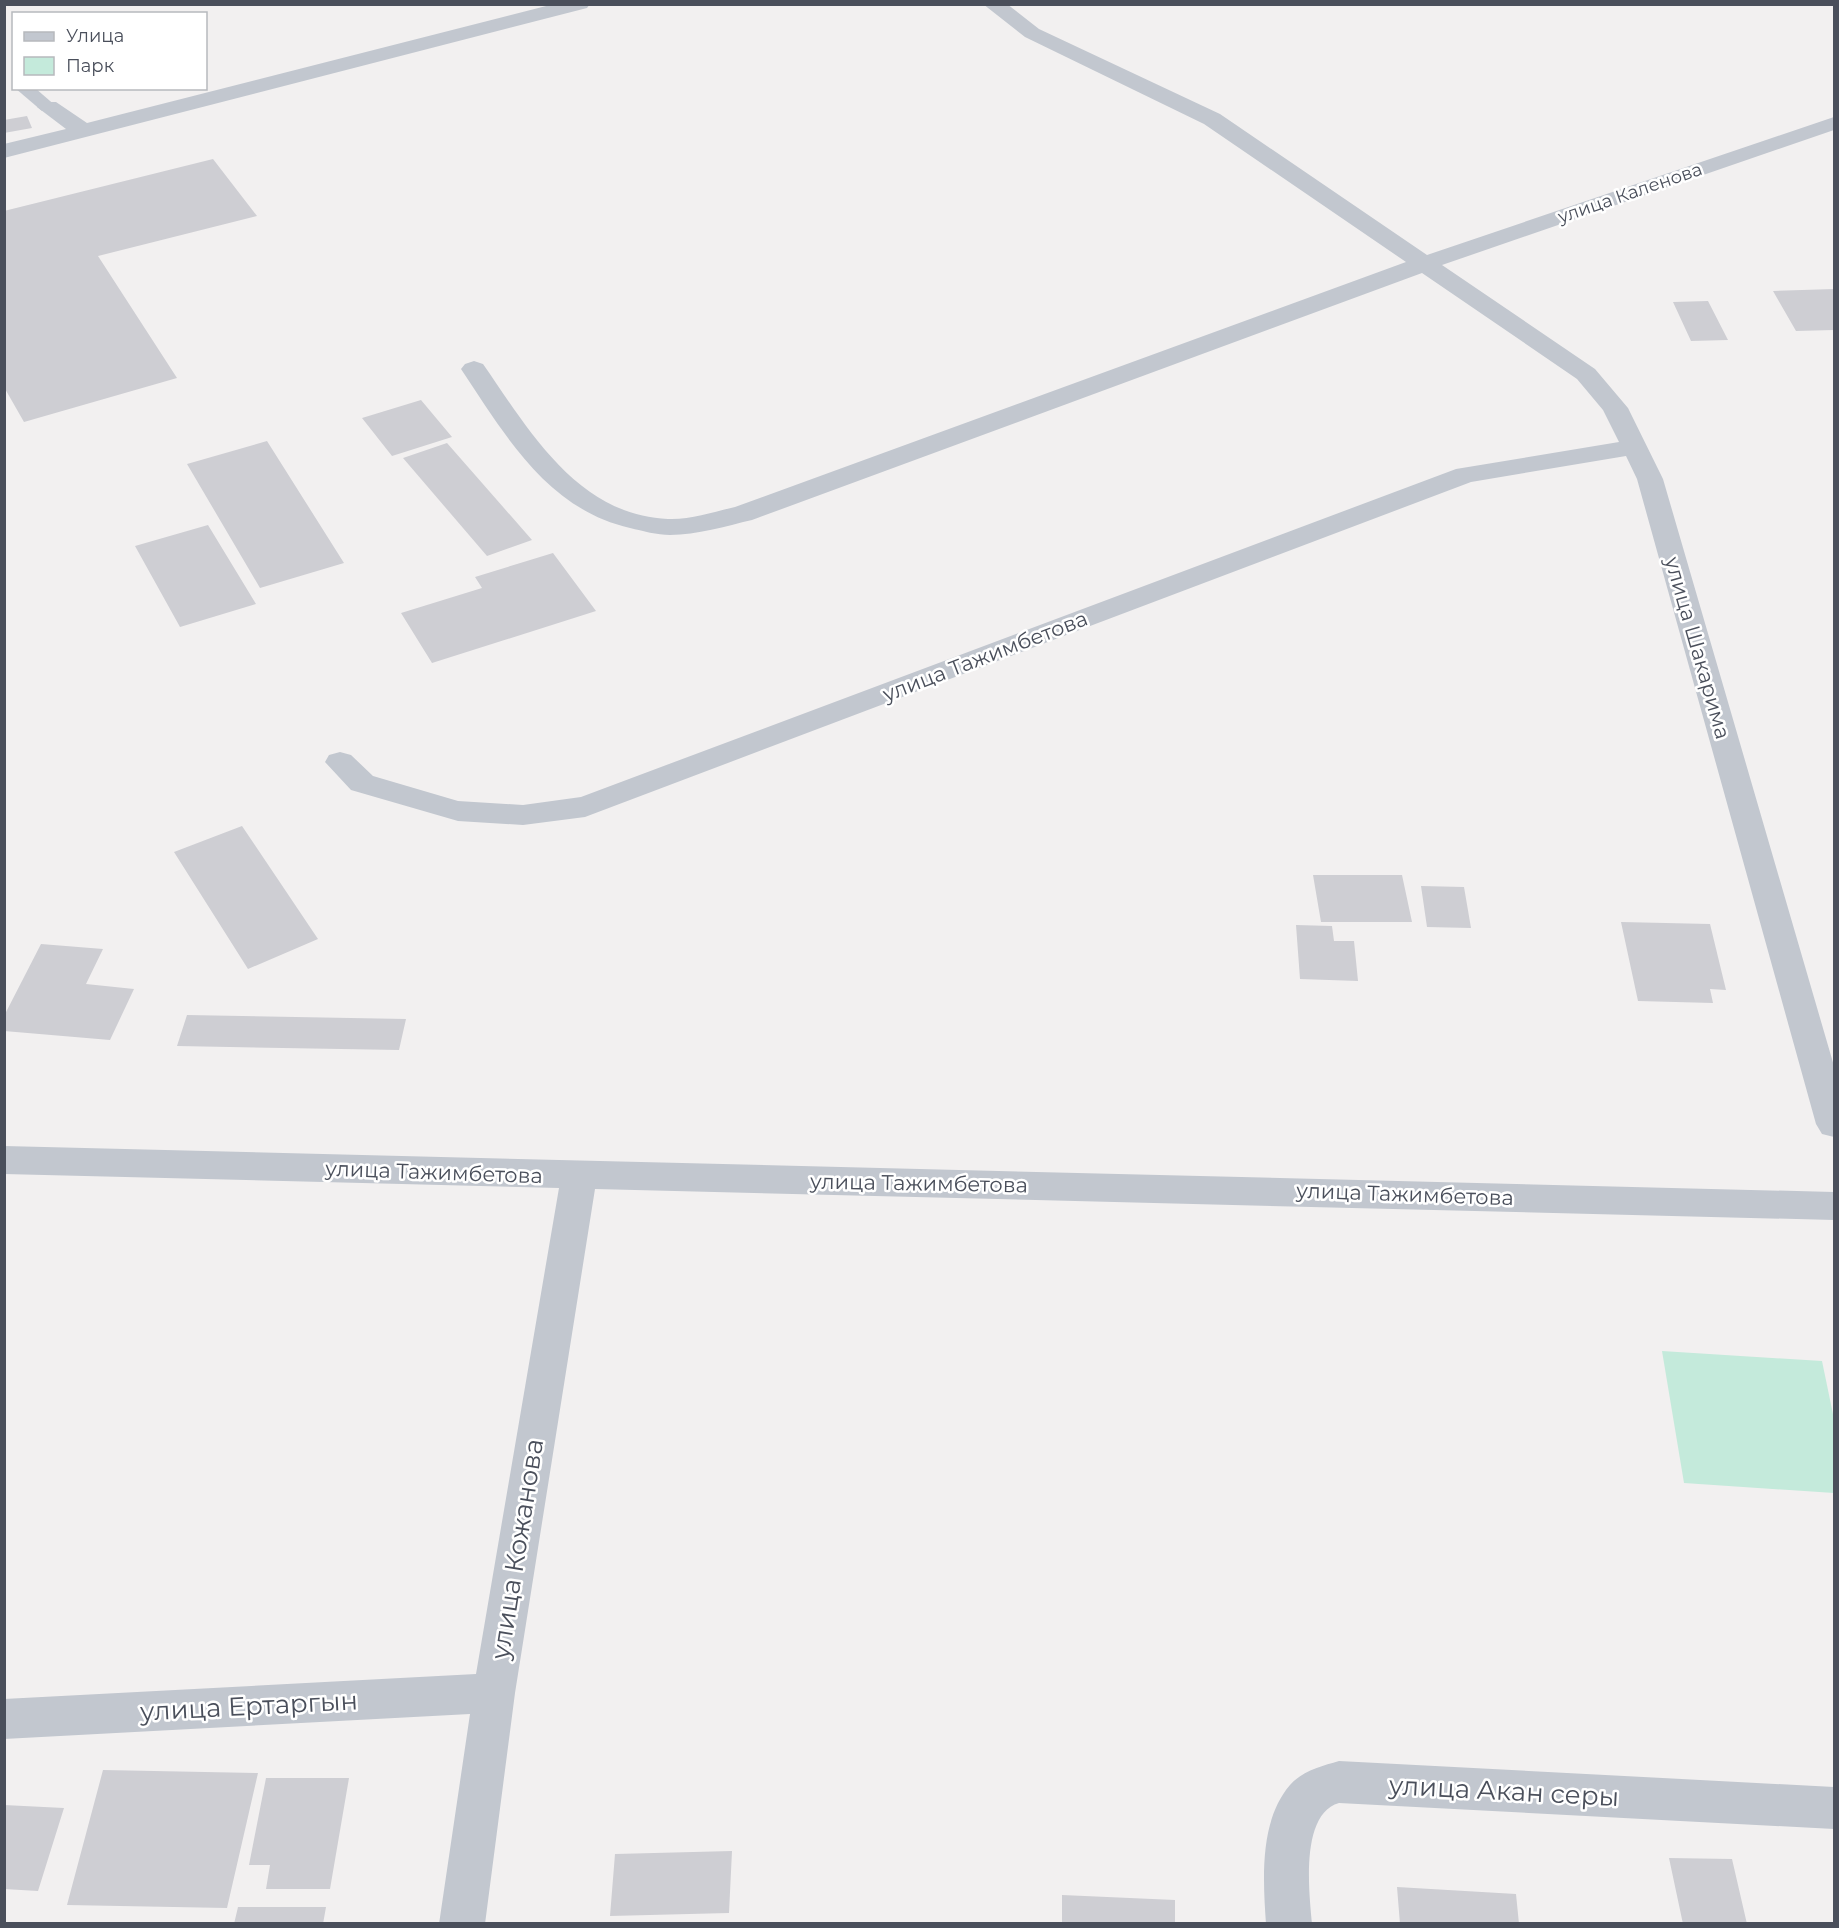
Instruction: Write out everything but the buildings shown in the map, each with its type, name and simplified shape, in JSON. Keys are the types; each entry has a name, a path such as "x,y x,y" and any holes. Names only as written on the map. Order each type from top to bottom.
{"street":[{"path":"4,151 580,4"},
{"name":"улица Шакарима","path":"993,4 1032,33 1212,120 1325,198 1426,263 1586,374 1615,408 1650,479 1834,1124"},
{"path":"48,107 84,131"},
{"name":"улица Каленова","path":"474,369 515,429 558,483 609,516 673,527 742,514 1426,263 1834,123"},
{"name":"улица Тажимбетова","path":"340,762 362,783 458,811 523,815 585,807 1465,475 1635,447"},
{"name":"улица Тажимбетова","path":"4,1160 579,1176 1273,1190 1834,1206"},
{"name":"улица Кожанова","path":"462,1923 494,1693 579,1176"},
{"name":"улица Ертаргын","path":"4,1719 494,1693"},
{"name":"улица Акан серы","path":"1289,1923 1286,1876 1289,1839 1300,1811 1315,1791 1339,1782 1834,1808"}],"lane":[{"path":"25,90 48,107"}],"green space":[{"path":"1662,1351 1822,1361 1834,1419 1834,1493 1684,1483"}]}
